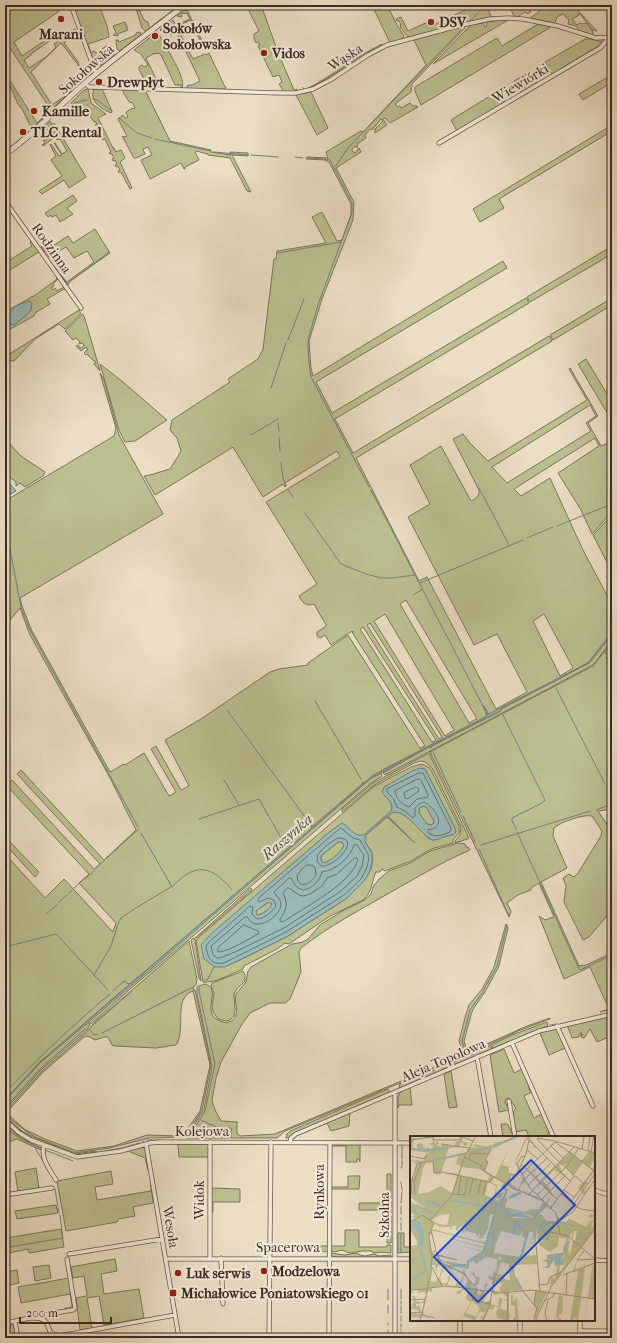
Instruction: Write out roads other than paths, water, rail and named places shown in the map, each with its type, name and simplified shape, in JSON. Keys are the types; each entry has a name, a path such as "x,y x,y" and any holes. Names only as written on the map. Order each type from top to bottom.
{"street":[{"path":"71,5 96,74"},
{"name":"Sokołowska","path":"5,154 37,130 85,83 185,5"},
{"name":"Wąska","path":"85,83 90,87 280,93 305,92 325,83 364,57 387,45 464,24 495,19 508,18 529,20 558,26 596,38 611,38"},
{"name":"Wiewiórki","path":"439,143 600,48 611,38"},
{"name":"Rodzinna","path":"5,202 81,308"},
{"name":"Aleja Topolowa","path":"290,1142 294,1135 539,1031 612,1015"},
{"path":"557,1026 593,1106"},
{"path":"512,1043 553,1136"},
{"path":"478,1057 491,1136"},
{"name":"Szkolna","path":"395,1092 395,1338"},
{"path":"509,1101 515,1136"},
{"name":"Kolejowa","path":"5,1120 20,1134 44,1146 78,1157 121,1151 159,1142 410,1143"},
{"path":"612,1132 610,1137 612,1142"},
{"name":"Widok","path":"210,1142 210,1258"},
{"path":"269,1338 271,1142"},
{"name":"Rynkowa","path":"330,1142 330,1338"},
{"name":"Wesoła","path":"146,1144 179,1338"},
{"path":"44,1146 42,1151 56,1180"},
{"path":"5,1195 52,1188"},
{"path":"595,1190 612,1196"},
{"path":"69,1254 162,1239"},
{"path":"221,1258 223,1304"},
{"path":"5,1323 41,1318 48,1314 72,1310 75,1308 67,1259"},
{"name":"Spacerowa","path":"166,1259 410,1259"},
{"path":"595,1260 612,1261"},
{"path":"41,1318 46,1323 52,1336 61,1336 175,1315"},
{"path":"460,1321 460,1338"},
{"path":"520,1321 520,1338"},
{"path":"580,1321 580,1338"},
{"path":"15,1322 18,1338"},
{"path":"580,1331 612,1331"}],"water":[{"path":"30,301 32,303 31,310 28,314 14,325 11,324 5,326 5,319 10,317 13,308"},
{"path":"5,478 16,491 5,497"},
{"path":"612,632 591,661 588,662"},
{"path":"582,666 554,683 553,682 501,709 501,711 432,746 431,748 429,747 370,779 40,1063 5,1101 40,1062 371,777 487,716 487,714"},
{"path":"420,768 425,769 454,826 456,832 454,834 432,840 405,816 394,812 389,815 389,817 415,843 388,817 386,817 365,836 365,842 372,853 372,863 369,873 364,881 347,898 288,936 225,967 215,967 204,959 201,945 212,933 327,834 342,823 355,834 365,834 392,810 390,802 382,792 384,787","holes":["424,806 427,808 434,821 432,825 427,824 419,813 419,808","338,842 342,842 344,845 339,853 326,862 323,863 321,856","268,902 272,904 267,911 259,915 257,915 256,911"]}],"waterway":[{"path":"152,26 180,5"},
{"path":"474,17 486,5"},
{"path":"335,167 348,148 463,28"},
{"path":"121,50 141,35"},
{"path":"106,62 113,56"},
{"path":"79,83 83,80"},
{"path":"69,93 74,88"},
{"path":"51,107 54,107 65,97"},
{"path":"93,99 97,100 112,111"},
{"path":"74,103 87,100"},
{"path":"47,115 52,108"},
{"path":"119,118 137,133 152,138"},
{"path":"155,139 210,151"},
{"path":"214,152 248,155"},
{"path":"251,155 278,157"},
{"path":"295,157 303,158"},
{"path":"307,158 330,160 352,203 352,212 318,305 309,336 308,345 311,377 369,487"},
{"path":"278,253 341,242"},
{"path":"60,274 67,284 109,252"},
{"path":"54,266 58,271"},
{"path":"288,340 304,299"},
{"path":"271,388 286,343"},
{"path":"251,435 278,419"},
{"path":"278,423 279,431"},
{"path":"279,437 280,451"},
{"path":"281,462 283,478 286,486"},
{"path":"479,488 509,545"},
{"path":"288,490 293,497"},
{"path":"371,490 483,706"},
{"path":"557,526 612,504"},
{"path":"305,513 341,564 381,578 415,575"},
{"path":"5,523 21,607 29,628 138,827"},
{"path":"527,538 553,527"},
{"path":"420,583 523,540"},
{"path":"413,595 423,589"},
{"path":"606,657 612,671"},
{"path":"556,688 605,784"},
{"path":"315,701 361,779"},
{"path":"485,709 487,714"},
{"name":"Raszynka","path":"227,710 313,828"},
{"path":"503,715 545,800 512,818 516,829"},
{"path":"433,752 461,812"},
{"path":"224,780 239,805"},
{"name":"Raszynka","path":"199,819 259,799 285,845"},
{"path":"596,810 612,804"},
{"path":"481,845 590,811"},
{"path":"463,816 475,842"},
{"path":"121,845 139,829"},
{"path":"517,832 579,969 580,970 612,955"},
{"path":"141,833 172,887 188,873 196,870 203,870 210,871 217,875 232,890"},
{"path":"107,858 119,847"},
{"path":"479,849 509,916"},
{"path":"96,868 104,861"},
{"path":"85,879 94,871"},
{"path":"74,888 82,881"},
{"path":"94,975 111,946 121,918 171,887"},
{"path":"69,893 72,890"},
{"path":"59,902 67,895"},
{"path":"46,914 57,905"},
{"path":"466,1054 462,1041 470,1010 482,993 497,966 507,925"},
{"path":"5,947 56,934 108,990"},
{"path":"205,981 208,979 214,967"},
{"path":"113,991 124,981 129,985"},
{"path":"102,1033 193,987"},
{"path":"189,1137 205,1111 215,1064 199,988"},
{"path":"92,1026 132,991"},
{"path":"5,1093 56,1042 110,994"},
{"path":"550,1025 555,1024"},
{"path":"524,1035 547,1026"},
{"path":"5,1108 39,1070 85,1029"},
{"path":"90,1030 94,1035 98,1034"},
{"path":"432,1075 458,1063"},
{"path":"400,1088 430,1075"},
{"path":"201,1120 220,1129"},
{"path":"11,1122 33,1139"},
{"path":"5,1127 13,1134 41,1148"},
{"path":"147,1140 161,1140"},
{"path":"99,1152 139,1143"},
{"path":"402,1146 402,1159"},
{"path":"35,1148 43,1161"},
{"path":"45,1150 73,1161"},
{"path":"78,1155 96,1152"},
{"path":"401,1182 402,1190"},
{"path":"55,1189 59,1213"},
{"path":"401,1203 402,1192"},
{"path":"401,1206 401,1214"},
{"path":"9,1247 63,1238 60,1215"},
{"path":"401,1223 401,1230"},
{"path":"401,1234 401,1252"},
{"path":"388,1289 388,1300"},
{"path":"401,1289 401,1299"},
{"path":"388,1305 388,1313"},
{"path":"401,1308 401,1313"},
{"path":"401,1316 401,1321"}],"place":[{"name":"Marani","path":"61,19"},
{"name":"DSV","path":"431,22"},
{"name":"Sokołów Sokołowska","path":"155,36"},
{"name":"Vidos","path":"264,53"},
{"name":"Drewpłyt","path":"99,82"},
{"name":"Kamille","path":"34,111"},
{"name":"TLC Rental","path":"23,132"},
{"name":"Modzelowa","path":"264,1271"},
{"name":"Luk serwis","path":"178,1273"},
{"name":"Michałowice Poniatowskiego 01","path":"173,1293"}]}
